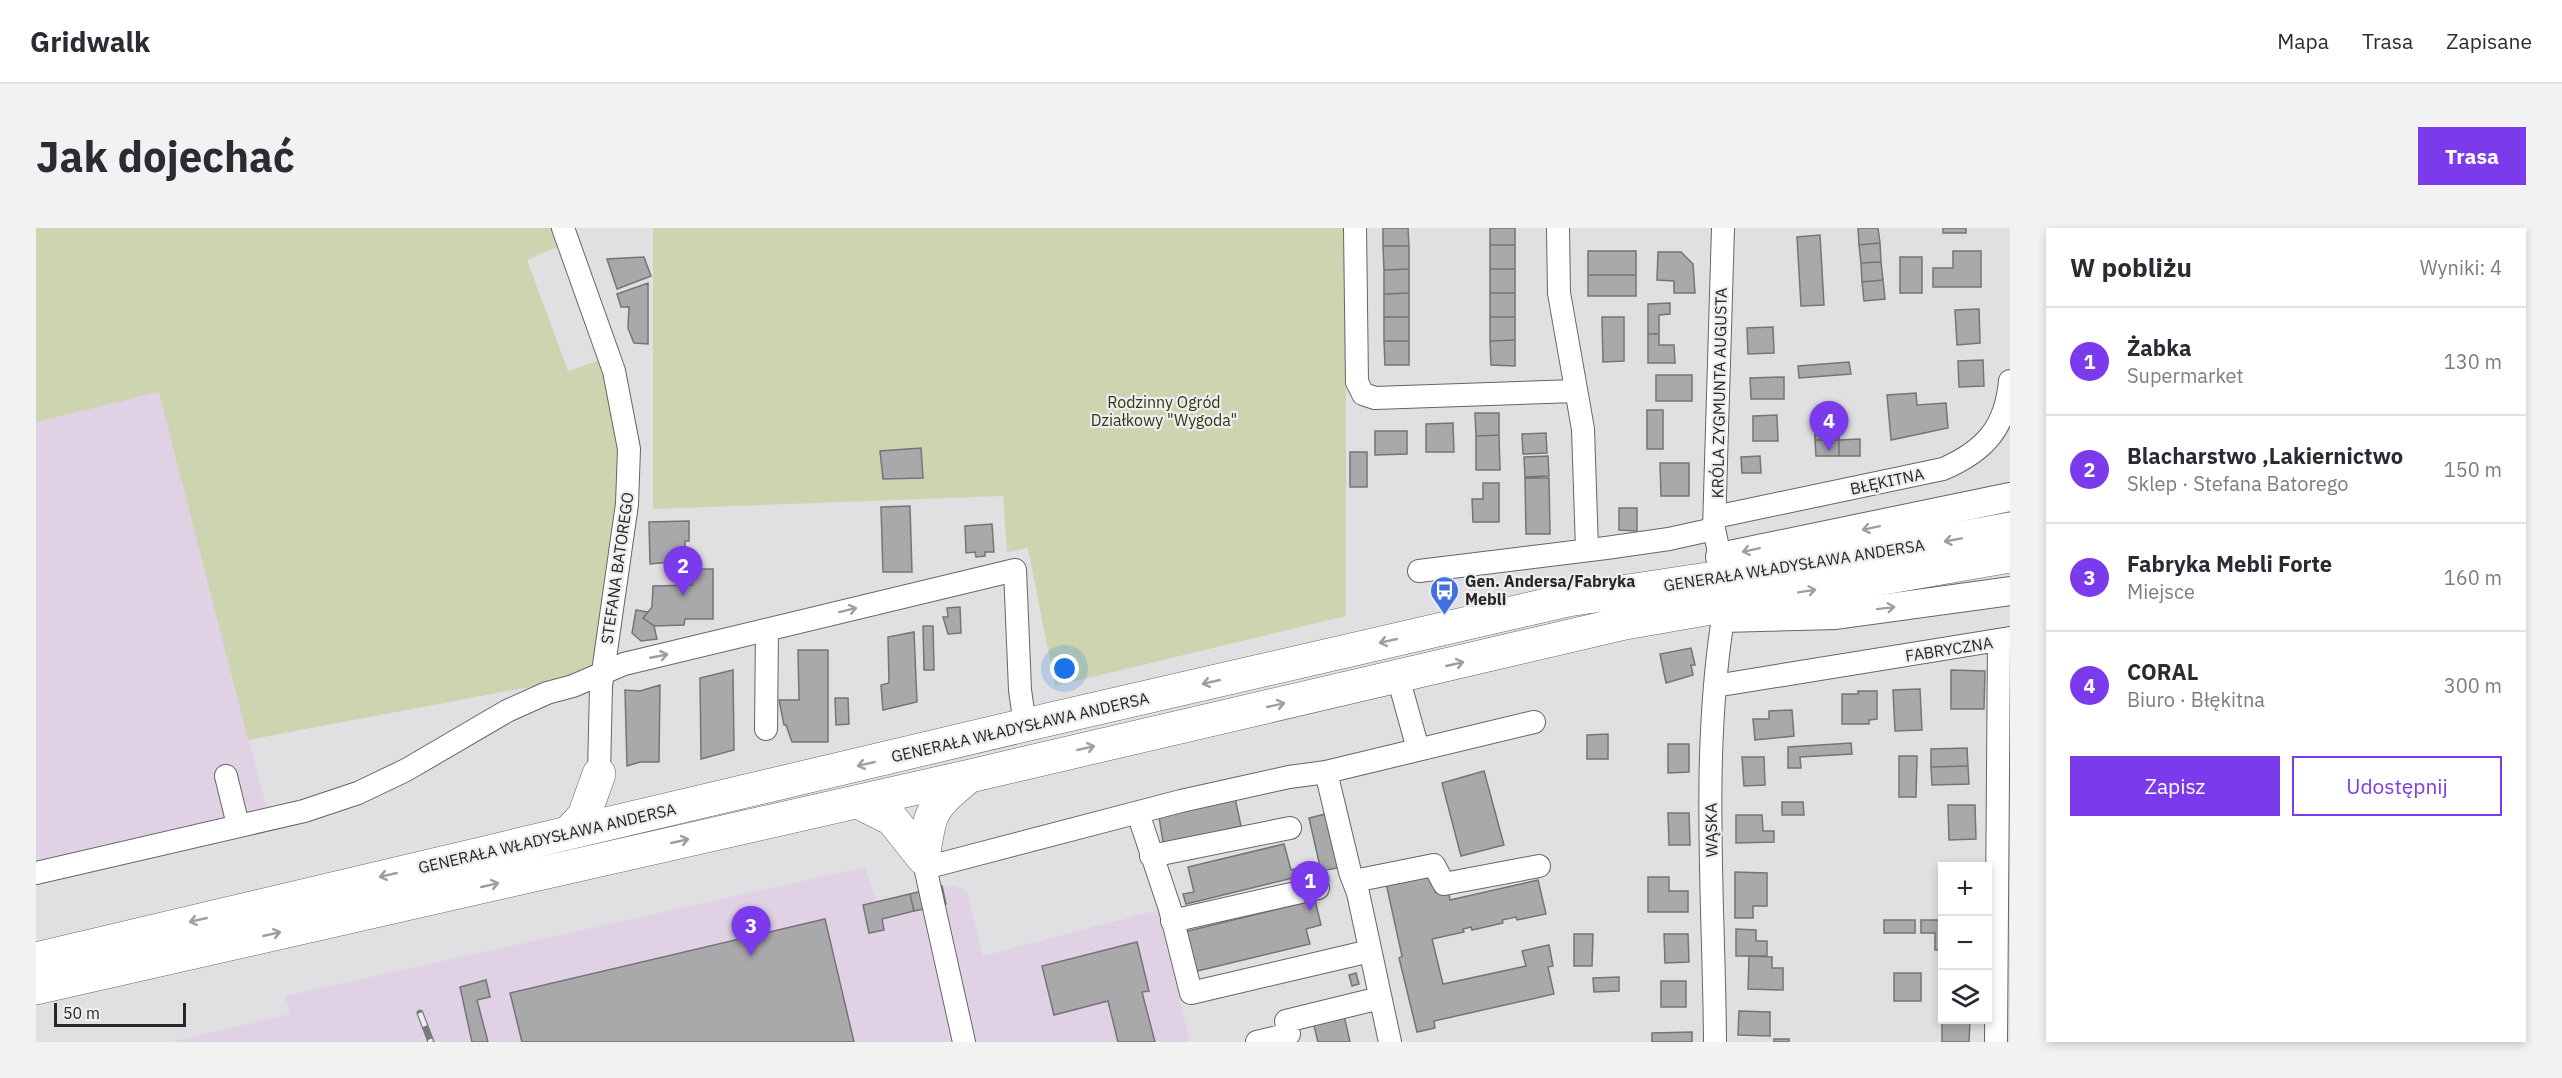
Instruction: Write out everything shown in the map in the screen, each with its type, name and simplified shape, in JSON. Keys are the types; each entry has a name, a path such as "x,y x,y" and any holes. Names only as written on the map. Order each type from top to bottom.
{"highway":[{"name":"GENERAŁA WŁADYSŁAWA ANDERSA","path":"36,988 112,956 568,833 1025,725 1568,600 1861,556 2010,529"},
{"path":"1568,600 1650,575 1716,534"},
{"name":"GENERAŁA WŁADYSŁAWA ANDERSA","path":"36,959 112,956 858,802 1625,623 2010,556"},
{"path":"1625,623 1723,618"},
{"path":"599,774 610,791 649,815"},
{"path":"568,833 584,816 599,774"},
{"path":"924,863 925,834 933,808 970,776"},
{"path":"858,802 892,819 924,863"},
{"path":"36,942 112,956"},
{"path":"36,1002 63,993 112,956"}],"main road":[{"path":"1716,534 2010,497"},
{"path":"1723,618 1836,615 2010,591"}],"street":[{"name":"STEFANA BATOREGO","path":"563,228 614,371 628,449 627,504 603,672 599,774"},
{"path":"1355,228 1357,382 1363,394 1375,398 1576,391"},
{"path":"1558,228 1559,293 1583,429 1587,549"},
{"name":"KRÓLA ZYGMUNTA AUGUSTA","path":"1716,534 1723,228"},
{"name":"BŁĘKITNA","path":"1419,570 1716,534 1943,469 1968,458 1988,441 2009,396 2010,381"},
{"path":"36,873 304,811 358,793 406,770 507,711 624,664 1015,570 1020,690 1025,725"},
{"name":"WĄSKA","path":"1714,1042 1711,797 1715,686 1723,618"},
{"path":"766,729 767,630"},
{"name":"FABRYCZNA","path":"1715,686 2005,639 1996,1042"},
{"path":"1398,677 1418,749"},
{"path":"964,1042 924,863 1279,779 1326,772 1534,722"},
{"path":"1326,772 1390,1042"},
{"path":"226,776 238,825"},
{"path":"1138,813 1172,921 1191,993 1370,951"},
{"path":"1151,856 1290,828"},
{"path":"1352,876 1434,865 1444,884 1539,866"},
{"path":"1172,921 1318,888"},
{"path":"1257,1042 1293,1038 1286,1021 1380,998"}],"shaded area":[{"path":"159,391 272,829 36,885 36,422"},
{"path":"865,867 876,901 955,885 967,892 983,956 1158,910 1190,1042 171,1042 290,1014 285,996"}],"green space":[{"path":"36,228 563,228 568,242 527,260 568,371 609,357 623,412 603,673 248,740 159,392 36,422"},
{"name":"Rodzinny Ogród Działkowy \"Wygoda\"","path":"653,228 1346,228 1346,616 1055,686 1028,548 1007,552 1003,496 653,509"}],"building":[{"path":"1383,228 1408,228 1409,246 1383,246"},
{"path":"1490,228 1515,228 1515,245 1490,245"},
{"path":"1858,228 1878,228 1880,243 1859,245"},
{"path":"1943,228 1966,228 1966,233 1943,233"},
{"path":"1820,235 1824,305 1801,306 1797,237"},
{"path":"1880,243 1881,262 1861,263 1859,245"},
{"path":"1490,245 1515,245 1515,269 1490,269"},
{"path":"1383,246 1409,246 1409,269 1384,270"},
{"path":"1588,251 1636,251 1636,275 1588,275"},
{"path":"1953,251 1981,251 1981,287 1933,287 1933,268 1953,268"},
{"path":"1658,252 1681,252 1693,264 1695,293 1674,293 1674,281 1657,280"},
{"path":"644,257 651,276 617,289 607,259"},
{"path":"1900,257 1922,257 1922,293 1900,293"},
{"path":"1881,262 1883,280 1862,282 1861,263"},
{"path":"1409,269 1409,293 1384,294 1384,270"},
{"path":"1490,269 1515,269 1515,293 1490,293"},
{"path":"1588,275 1636,275 1636,296 1588,296"},
{"path":"1883,280 1885,299 1864,301 1862,282"},
{"path":"648,283 648,344 634,343 628,328 629,307 621,307 617,294"},
{"path":"1409,293 1409,317 1384,317 1384,294"},
{"path":"1490,293 1515,293 1515,317 1490,317"},
{"path":"1670,303 1670,314 1659,315 1659,334 1648,334 1648,304"},
{"path":"1979,309 1980,343 1957,345 1955,310"},
{"path":"1384,317 1409,317 1409,341 1384,341"},
{"path":"1490,317 1515,317 1515,340 1490,341"},
{"path":"1602,317 1624,317 1624,361 1603,362"},
{"path":"1773,327 1774,353 1748,354 1747,328"},
{"path":"1648,334 1659,334 1659,345 1674,345 1675,363 1648,363"},
{"path":"1515,340 1515,366 1491,365 1490,341"},
{"path":"1384,341 1409,341 1409,365 1385,365"},
{"path":"1983,360 1984,386 1959,387 1958,361"},
{"path":"1849,362 1851,374 1799,378 1798,366"},
{"path":"1656,375 1692,375 1692,401 1656,401"},
{"path":"1784,377 1784,399 1751,399 1750,378"},
{"path":"1916,393 1917,405 1946,403 1948,428 1891,440 1887,395"},
{"path":"1647,410 1663,410 1663,449 1647,449"},
{"path":"1838,412 1839,440 1815,440 1815,413"},
{"path":"1475,413 1499,413 1499,435 1476,436"},
{"path":"1777,415 1778,441 1753,441 1753,416"},
{"path":"1453,423 1454,452 1426,452 1426,424"},
{"path":"1375,431 1407,431 1407,454 1375,455"},
{"path":"1546,433 1547,453 1523,454 1522,434"},
{"path":"1499,435 1500,470 1476,470 1476,436"},
{"path":"1860,439 1860,456 1839,456 1839,440"},
{"path":"1815,440 1839,440 1839,456 1816,456"},
{"path":"921,448 923,478 883,479 880,451"},
{"path":"1350,452 1367,452 1367,487 1350,487"},
{"path":"1548,456 1549,476 1525,477 1524,457"},
{"path":"1760,456 1761,473 1742,473 1741,457"},
{"path":"1660,463 1689,463 1689,496 1661,496"},
{"path":"1525,478 1549,478 1550,534 1526,534"},
{"path":"1483,483 1499,483 1499,522 1473,522 1472,499 1483,499"},
{"path":"910,506 912,572 883,572 881,507"},
{"path":"1619,508 1637,508 1637,531 1619,530"},
{"path":"689,521 689,541 685,541 685,558 670,558 670,562 650,564 649,522"},
{"path":"992,524 994,552 985,552 985,556 976,557 975,552 966,553 965,526"},
{"path":"691,569 713,569 713,619 685,619 684,625 654,626 643,618 652,607 653,586 692,585"},
{"path":"960,607 961,633 948,634 943,617 948,617 947,608"},
{"path":"636,610 648,612 643,618 654,626 657,639 641,641 632,633"},
{"path":"923,626 933,626 934,670 924,670"},
{"path":"914,632 917,702 883,710 881,685 889,683 888,637"},
{"path":"1691,648 1695,665 1691,665 1693,675 1666,683 1660,654"},
{"path":"798,650 828,650 828,742 792,742 786,725 784,725 779,700 799,700"},
{"path":"733,670 734,750 701,759 700,678"},
{"path":"1951,670 1985,671 1984,709 1951,709"},
{"path":"660,685 659,762 640,762 627,766 625,690 640,691"},
{"path":"1920,689 1922,730 1895,731 1893,690"},
{"path":"1858,691 1877,691 1877,719 1869,720 1869,724 1842,724 1842,694 1858,694"},
{"path":"835,698 848,698 849,724 836,725"},
{"path":"1792,710 1794,736 1755,740 1753,719 1769,719 1769,711"},
{"path":"1608,734 1608,759 1587,759 1587,735"},
{"path":"1851,743 1852,754 1800,757 1801,768 1788,768 1788,747"},
{"path":"1668,744 1689,744 1689,772 1668,773"},
{"path":"1967,748 1968,766 1931,767 1931,749"},
{"path":"1899,756 1917,756 1916,797 1899,797"},
{"path":"1742,757 1764,757 1765,785 1744,786"},
{"path":"1968,766 1969,784 1932,785 1931,767"},
{"path":"1484,771 1504,845 1461,856 1442,783"},
{"path":"1235,798 1241,826 1169,844 1163,842 1159,817"},
{"path":"1782,802 1803,802 1804,815 1782,815"},
{"path":"1948,805 1975,805 1976,839 1949,840"},
{"path":"1668,813 1689,813 1690,845 1669,845"},
{"path":"1325,814 1338,868 1321,871 1309,818"},
{"path":"1736,815 1762,815 1763,831 1774,831 1774,842 1736,843"},
{"path":"1284,844 1291,870 1295,869 1297,877 1186,904 1183,894 1194,892 1188,867"},
{"path":"1735,872 1767,873 1767,906 1753,906 1753,918 1735,918"},
{"path":"1431,873 1435,892 1448,889 1450,900 1538,880 1546,914 1517,920 1516,917 1502,920 1503,923 1472,930 1471,927 1463,929 1464,932 1432,939 1443,984 1526,966 1522,951 1549,945 1553,966 1548,967 1554,994 1434,1021 1435,1028 1417,1032 1399,958 1402,956 1386,883"},
{"path":"1648,877 1669,877 1669,891 1688,891 1688,912 1648,912"},
{"path":"942,886 946,904 914,911 910,894"},
{"path":"910,894 914,911 882,919 884,930 869,933 863,905"},
{"path":"1315,900 1321,925 1306,929 1310,944 1193,972 1184,932"},
{"path":"825,919 854,1042 522,1042 510,993"},
{"path":"1884,920 1915,920 1915,933 1884,933"},
{"path":"1921,920 1938,920 1938,950 1935,950 1935,933 1921,933"},
{"path":"1736,929 1756,930 1756,941 1767,941 1767,956 1736,956"},
{"path":"1574,934 1593,934 1592,966 1574,966"},
{"path":"1664,934 1688,934 1689,962 1665,963"},
{"path":"1137,942 1149,991 1142,992 1155,1042 1118,1042 1108,1001 1054,1015 1042,966"},
{"path":"1749,956 1772,957 1772,968 1783,968 1783,990 1748,989"},
{"path":"1356,973 1359,984 1352,986 1349,975"},
{"path":"1894,973 1921,973 1921,1001 1894,1001"},
{"path":"1619,977 1619,991 1594,992 1593,978"},
{"path":"486,980 490,997 477,1000 488,1042 472,1042 460,987"},
{"path":"1661,981 1686,981 1686,1007 1661,1007"},
{"path":"1739,1011 1770,1012 1770,1036 1738,1035"},
{"path":"1344,1015 1350,1042 1318,1042 1313,1022"},
{"path":"1942,1024 1970,1024 1969,1042 1942,1042"},
{"path":"1692,1032 1692,1042 1652,1042 1652,1033"},
{"path":"1774,1039 1789,1039 1789,1042 1774,1042"}],"railway":[{"path":"420,1013 431,1042"}],"place":[{"name":"CORAL","path":"1829,451"},
{"name":"Blacharstwo ,Lakiernictwo","path":"683,596"},
{"name":"Gen. Andersa/Fabryka Mebli","path":"1444,616"},
{"name":"Żabka","path":"1310,911"},
{"name":"Fabryka Mebli Forte","path":"751,956"}]}
